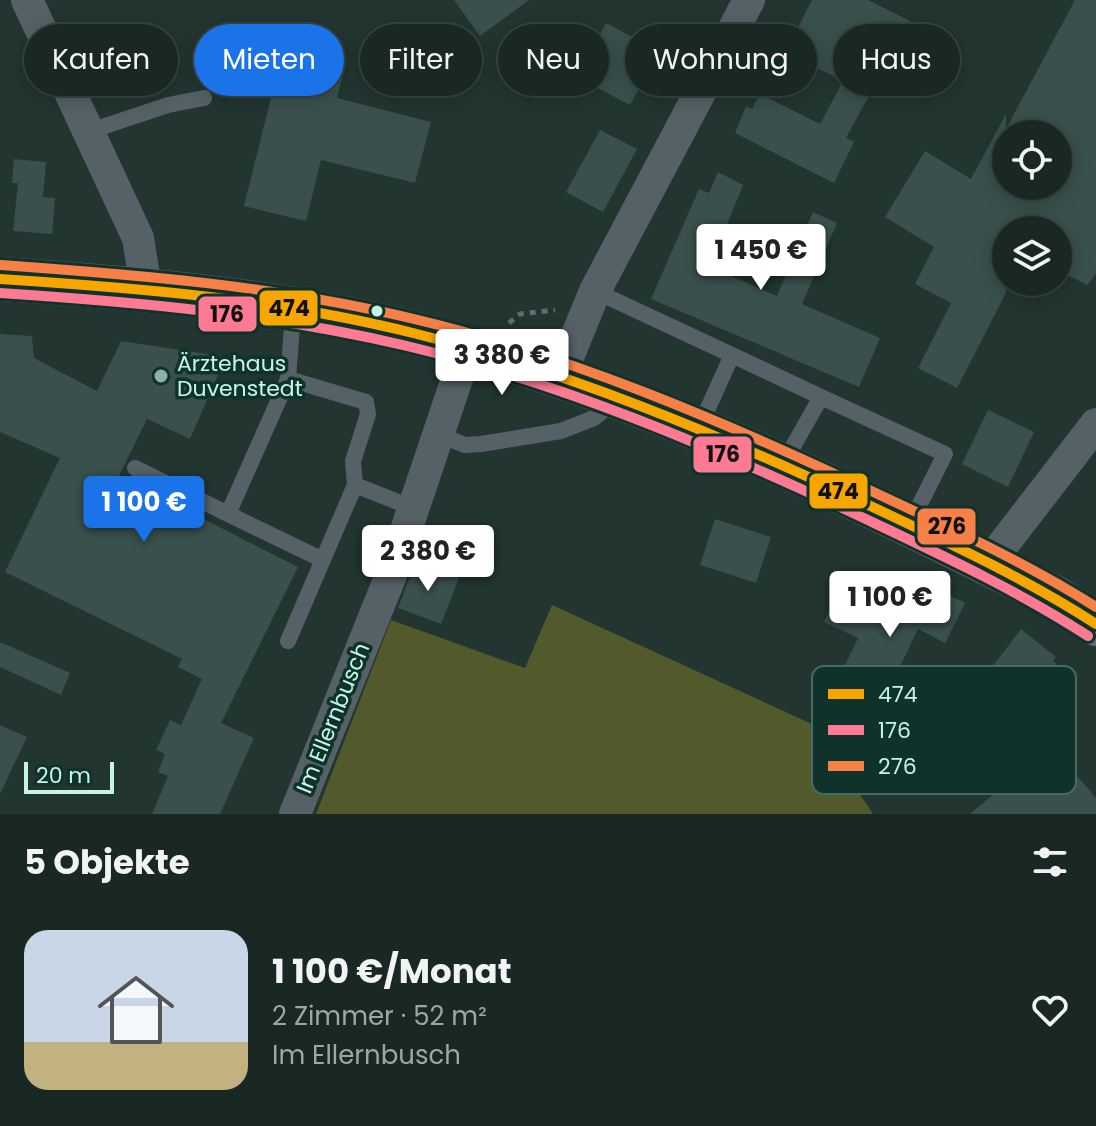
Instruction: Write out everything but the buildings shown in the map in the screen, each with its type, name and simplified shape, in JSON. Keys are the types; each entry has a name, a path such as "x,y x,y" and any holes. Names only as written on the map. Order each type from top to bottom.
{"main road":[{"path":"0,279 146,288 409,332 479,353 618,399 783,464 1054,597 1096,624"}],"street":[{"path":"27,0 138,238 146,288"},
{"path":"559,379 591,300 749,0"},
{"name":"Im Ellernbusch","path":"295,814 391,575 437,434 479,353"},
{"path":"988,564 1096,424"}],"lane":[{"path":"87,132 168,105 204,98"},
{"path":"591,300 732,355 945,454 910,526"},
{"path":"228,514 288,379 293,311"},
{"path":"698,430 732,355"},
{"path":"288,379 366,402 368,414 353,461 355,485 288,641"},
{"path":"783,464 821,397"},
{"path":"437,434 465,445 561,431 594,418 618,399"},
{"path":"135,468 323,560"},
{"path":"355,485 413,508"}],"path":[{"path":"479,353 520,314 591,300"}],"green space":[{"path":"552,605 812,724 812,794 860,794 873,814 316,814 391,620 525,668"}],"transit line":[{"name":"276","path":"1,265 157,278 312,298 414,319 530,351 700,414 810,463 983,544 1096,607"},
{"name":"474","path":"0,279 156,291 311,311 413,333 528,366 641,406 806,476 980,559 1096,624"},
{"name":"176","path":"0,293 154,305 306,325 407,346 522,378 690,440 799,488 973,571 1088,636"}],"place":[{"name":"Ärztehaus Duvenstedt","path":"161,376"}]}
